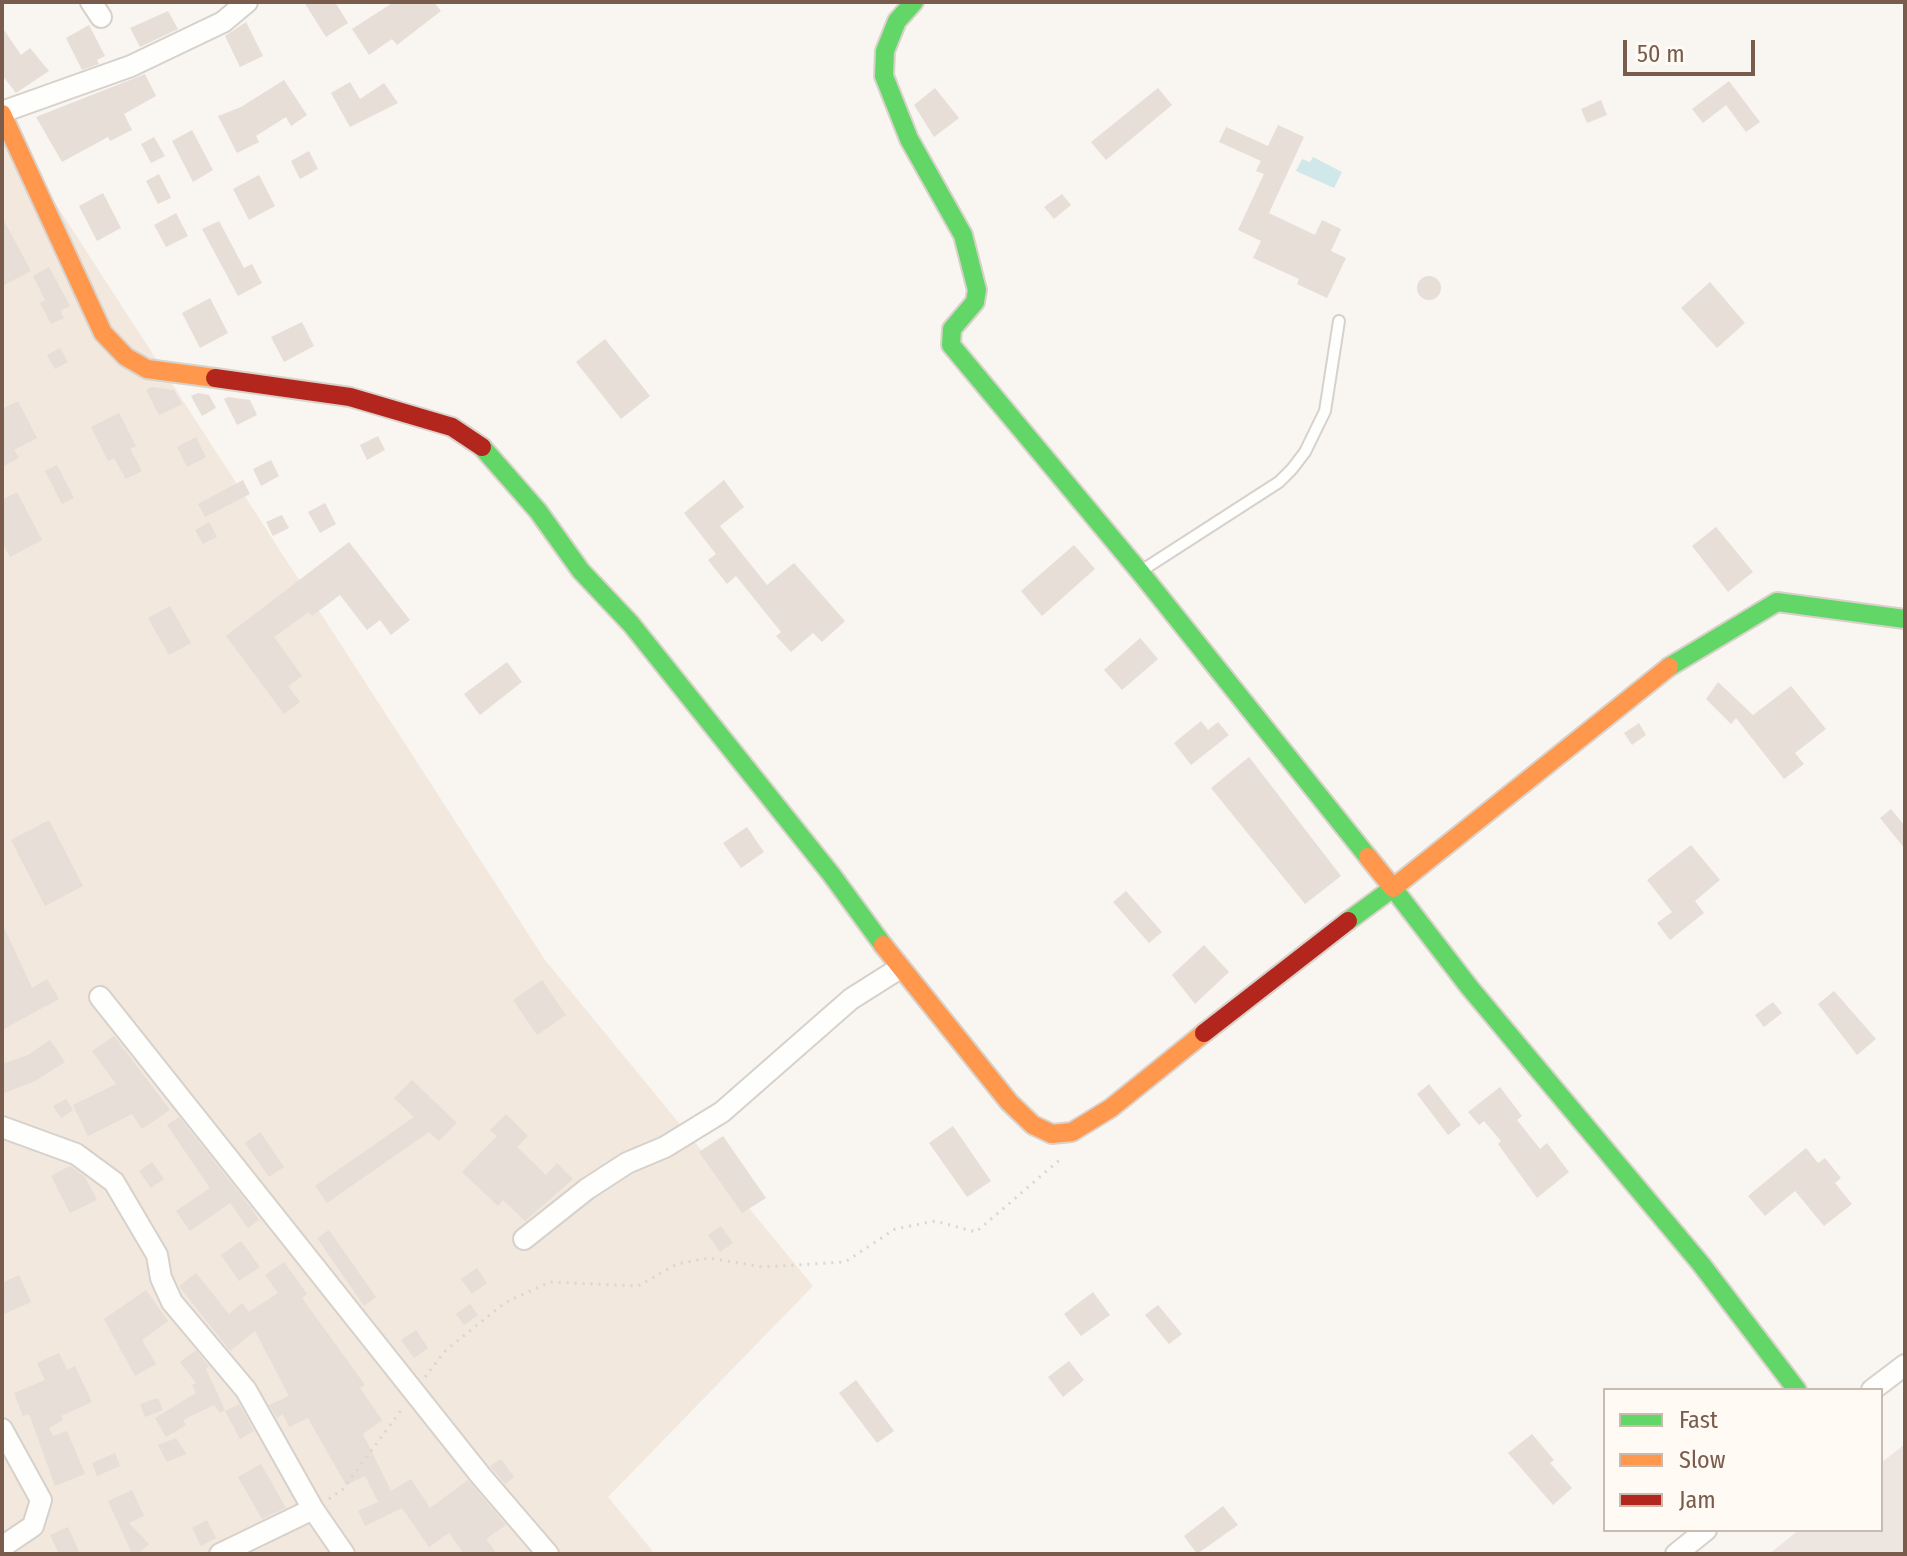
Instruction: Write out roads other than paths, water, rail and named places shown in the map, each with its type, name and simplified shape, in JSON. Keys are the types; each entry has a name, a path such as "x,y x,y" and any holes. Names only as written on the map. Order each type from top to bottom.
{"street":[{"path":"247,2 223,22 131,66 2,113 103,333 126,357 147,369 350,397 452,427 476,440 538,511 581,571 631,624 1009,1102 1033,1125 1052,1134 1072,1132 1111,1108 1298,958 1545,769 1662,671 1777,602 1905,619"},
{"path":"914,2 897,21 885,51 884,76 909,139 963,235 977,290 975,302 952,329 951,345 1140,572 1470,988 1701,1264 1795,1388"},
{"path":"524,1239 601,1181 722,1112 851,999 900,968"},
{"path":"100,997 416,1390 481,1476 548,1554"},
{"path":"2,1127 76,1154 114,1182 157,1255 161,1278 172,1302 246,1390 313,1509 344,1554"},
{"path":"1875,1388 1905,1365"},
{"path":"2,1429 41,1500 33,1526 2,1547"},
{"path":"220,1554 313,1509"},
{"path":"1676,1554 1704,1532"}],"lane":[{"path":"1140,572 1279,482 1292,469 1305,452 1325,411 1339,321"}],"water":[{"path":"1313,157 1342,172 1334,188 1296,171 1302,159 1310,162"}]}
